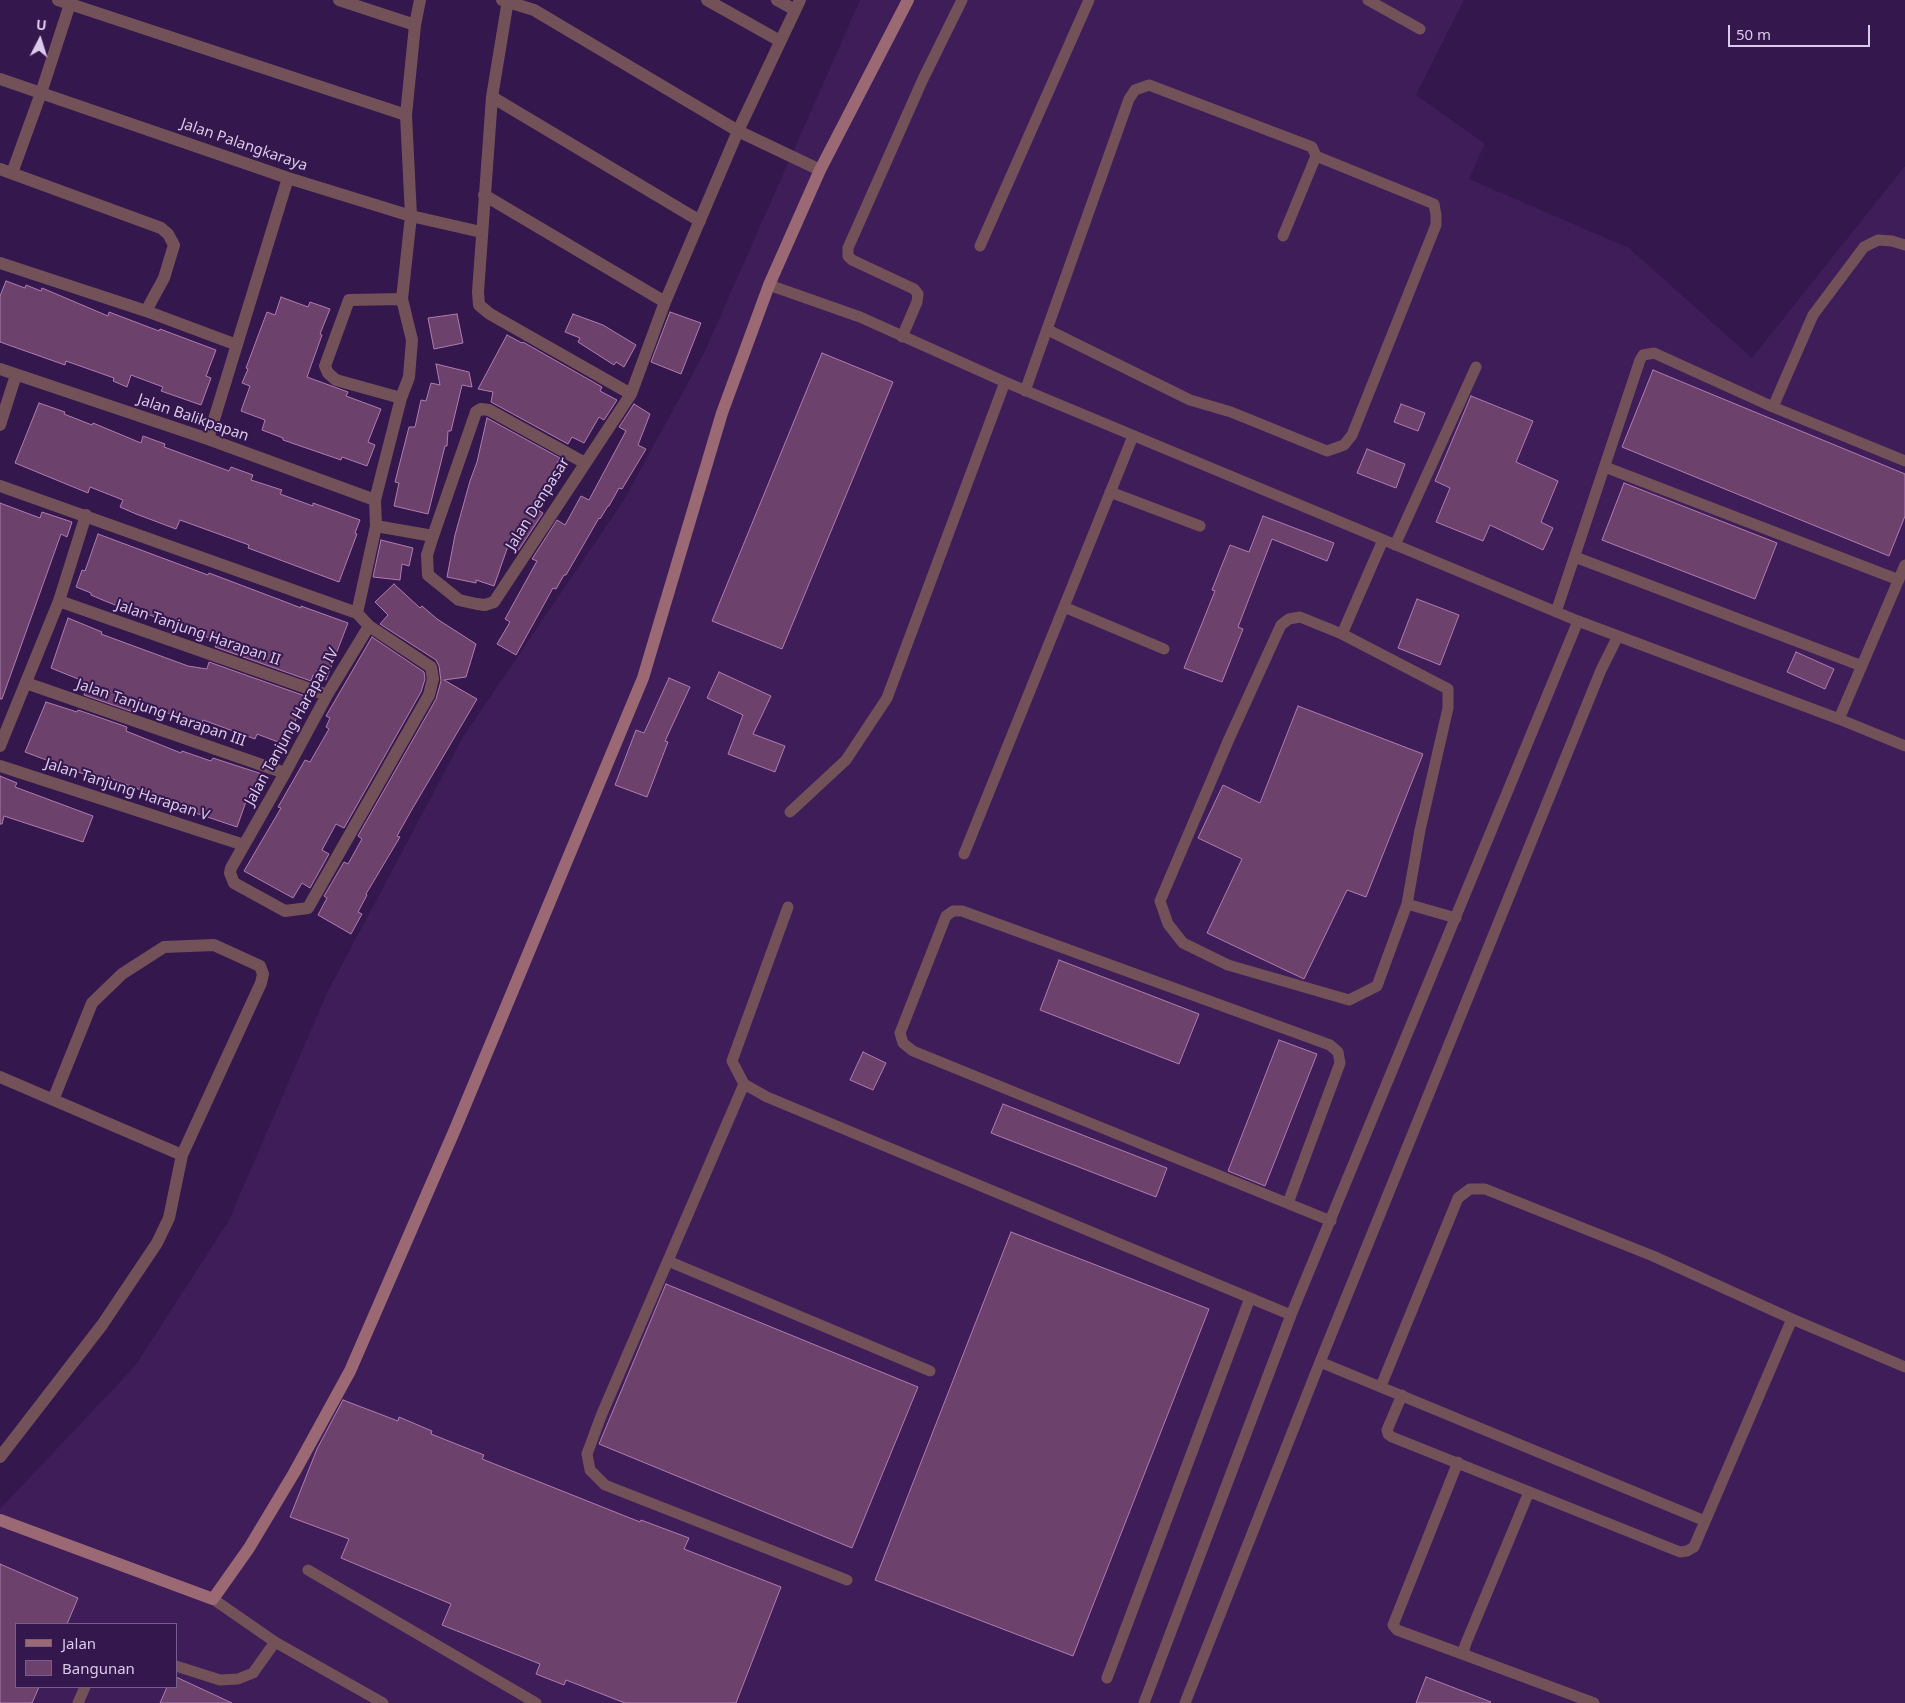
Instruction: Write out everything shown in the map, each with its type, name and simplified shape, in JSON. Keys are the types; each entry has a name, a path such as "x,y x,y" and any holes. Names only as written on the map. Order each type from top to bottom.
{"main road":[{"path":"3,1521 213,1599 259,1531 294,1473 350,1372 456,1127 643,678 722,413 769,285 820,170 908,0"}],"street":[{"path":"338,0 415,25"},
{"path":"357,612 376,526 376,500 400,398 409,377 412,340 402,299 411,216 406,115 415,25 420,0"},
{"path":"707,0 780,41"},
{"path":"585,463 631,394 665,302 738,131 797,5 776,0"},
{"path":"631,394 490,314 479,305 481,232 492,97 506,1 537,5 738,131 820,170"},
{"path":"146,311 164,278 174,245 168,234 160,228 6,171 41,93 64,2 406,115"},
{"name":"Jalan Palangkaraya","path":"0,79 288,178 411,216 481,232"},
{"path":"492,97 700,220"},
{"path":"208,439 288,178"},
{"path":"484,195 665,302"},
{"path":"0,264 146,311 238,345"},
{"path":"400,398 336,380 328,373 325,366 349,300 402,299"},
{"name":"Jalan Balikpapan","path":"0,369 208,439 376,500"},
{"path":"0,425 16,375"},
{"name":"Jalan Denpasar","path":"481,409 489,410 585,463 494,602 485,605 459,600 428,575 428,555 433,536 476,412 481,409"},
{"path":"0,486 357,612 369,626"},
{"path":"0,746 59,601 86,516"},
{"path":"376,526 433,536"},
{"name":"Jalan Tanjung Harapan II","path":"59,601 326,695"},
{"name":"Jalan Tanjung Harapan IV","path":"369,626 431,667 432,687 308,908 284,911 234,883 230,873 233,862 285,773 326,695 369,626"},
{"name":"Jalan Tanjung Harapan III","path":"26,683 285,773"},
{"name":"Jalan Tanjung Harapan V","path":"0,766 244,845"},
{"path":"0,1457 102,1326 157,1243 169,1218 182,1155 261,983 263,974 260,966 214,945 164,947 122,974 92,1003 53,1100"},
{"path":"0,1077 182,1155"}],"lane":[{"path":"902,337 917,302 918,294 914,289 852,260 848,256 848,248 923,80 962,0"},
{"path":"980,246 1089,0"},
{"path":"1368,0 1420,29"},
{"path":"1025,391 1129,99 1135,90 1149,85 1312,147 1316,156 1434,204 1436,225 1352,435 1344,445 1327,451 1231,412 1190,400 1048,330"},
{"path":"1283,236 1316,156"},
{"path":"1773,407 1813,315 1864,247 1878,240 1892,241 1905,245"},
{"path":"769,285 860,317 1025,391 1578,621 1839,719 1905,746"},
{"path":"1556,612 1640,360 1644,355 1654,353 1773,407 1905,461"},
{"path":"1395,545 1476,367"},
{"path":"790,812 846,760 887,698 1005,382"},
{"path":"964,854 1133,436"},
{"path":"1605,467 1899,580"},
{"path":"1110,492 1200,526"},
{"path":"1342,634 1383,540"},
{"path":"1575,557 1862,666"},
{"path":"1839,719 1905,565"},
{"path":"1064,607 1164,649"},
{"path":"1300,617 1342,634 1448,689 1448,708 1420,830 1407,904 1377,986 1349,1000 1228,965 1183,943 1168,924 1160,901 1229,739 1281,625 1289,619 1300,617"},
{"path":"1144,1703 1291,1315 1578,621"},
{"path":"1185,1703 1320,1362 1601,670 1618,636"},
{"path":"1407,904 1456,918"},
{"path":"788,907 732,1061 744,1084 776,1100 1291,1315"},
{"path":"1288,1203 1340,1063 1338,1052 1330,1045 962,911 953,911 946,916 900,1033 904,1044 913,1051 1288,1203 1331,1220"},
{"path":"744,1084 601,1416 587,1454 590,1470 605,1485 847,1580"},
{"path":"1381,1386 1458,1198 1470,1189 1485,1189 1653,1256 1792,1319 1905,1367"},
{"path":"668,1262 930,1371"},
{"path":"1108,1678 1250,1298"},
{"path":"1402,1395 1386,1430 1388,1434 1680,1552 1688,1551 1694,1547 1792,1319"},
{"path":"1320,1362 1705,1521"},
{"path":"1458,1462 1393,1625 1397,1630 1594,1703"},
{"path":"1465,1655 1466,1643 1529,1492"},
{"path":"308,1570 536,1703"},
{"path":"213,1599 275,1642 383,1703"},
{"path":"178,1667 220,1680 238,1679 253,1673 275,1642"},
{"path":"78,1703 85,1688"}],"shaded area":[{"path":"860,0 1464,0 1416,95 1485,144 1469,179 1629,248 1752,358 1905,166 1905,1703 0,1703 0,1509 135,1366 228,1222 327,993 463,737 624,500 704,353"}],"building":[{"path":"6,281 25,288 26,285 41,291 42,288 108,316 109,312 216,350 206,376 211,378 201,405 161,391 163,387 131,375 127,387 113,381 114,378 66,361 65,365 0,342 0,296"},
{"path":"281,297 308,307 310,302 330,309 307,377 348,392 346,396 381,409 368,442 375,445 367,466 342,457 341,460 283,440 283,438 262,430 265,420 241,411 250,386 242,383 248,369 246,368 267,312 275,315"},
{"path":"670,312 701,323 681,374 651,362"},
{"path":"457,314 463,343 434,349 428,318"},
{"path":"573,314 603,325 636,345 624,367 616,362 614,365 578,342 580,338 565,332"},
{"path":"507,335 523,342 602,387 600,391 617,400 604,420 599,417 584,443 572,437 568,444 491,402 493,392 478,389"},
{"path":"822,353 893,382 782,649 712,621"},
{"path":"436,364 469,372 472,387 462,385 451,431 448,431 447,446 445,446 428,514 394,506 399,483 395,482 409,427 415,427 421,400 426,401 431,383 440,385"},
{"path":"1653,370 1905,474 1905,516 1889,556 1622,447"},
{"path":"1471,396 1533,421 1516,462 1558,481 1541,522 1553,528 1543,550 1490,525 1483,541 1436,522 1450,488 1435,481"},
{"path":"39,403 141,443 143,436 165,444 164,447 229,471 231,467 253,475 251,480 282,490 280,494 313,506 313,503 360,520 355,533 357,534 339,582 248,548 249,545 180,520 176,529 120,507 123,500 90,487 88,493 15,463"},
{"path":"634,404 650,414 638,445 646,449 622,489 619,488 609,506 599,518 566,575 564,575 556,589 553,588 516,655 497,644 510,622 505,619 537,561 532,559 557,520 565,525 581,496 589,500 626,431 619,427"},
{"path":"1401,404 1425,413 1418,431 1394,422"},
{"path":"487,418 560,458 557,463 562,466 538,510 543,513 518,551 508,546 494,586 476,580 476,583 447,577 455,535 477,462"},
{"path":"1367,449 1405,464 1396,488 1357,473"},
{"path":"1624,483 1777,543 1755,599 1602,540"},
{"path":"0,503 40,518 42,512 72,522 67,537 61,534 2,699 0,699"},
{"path":"1263,516 1334,543 1327,561 1272,539 1238,627 1243,629 1222,682 1184,668 1215,591 1212,590 1230,545 1249,552"},
{"path":"98,534 208,575 209,573 301,608 301,606 348,623 326,680 313,675 311,681 215,647 217,641 134,609 133,612 76,587 82,570 85,571"},
{"path":"381,540 413,548 409,566 402,564 400,580 373,577"},
{"path":"394,584 420,608 422,606 437,619 476,644 466,677 444,680 477,699 397,836 400,837 366,894 358,912 362,914 351,934 318,915 327,898 324,896 344,862 348,864 362,839 358,836 436,699 441,681 439,666 436,660 380,624 388,615 375,602"},
{"path":"1417,599 1459,615 1440,665 1398,648"},
{"path":"68,618 102,632 101,634 188,666 207,669 209,662 305,696 286,745 257,734 255,739 203,720 201,725 137,702 133,712 84,695 88,683 51,668"},
{"path":"372,637 424,672 425,679 421,692 344,828 336,824 322,850 329,854 310,888 302,883 293,898 244,871 281,808 278,807 305,760 310,762 329,729 326,727 330,718 326,716"},
{"path":"1796,652 1834,669 1825,689 1787,672"},
{"path":"719,672 771,696 753,734 785,746 775,772 728,754 743,715 707,698"},
{"path":"669,678 690,687 665,741 668,742 647,797 615,785 636,730 644,733"},
{"path":"46,702 77,712 78,710 127,727 126,731 181,753 182,751 211,761 213,758 262,774 253,798 248,796 237,827 148,797 149,793 112,779 110,784 25,752"},
{"path":"1298,706 1423,754 1366,897 1347,890 1304,979 1207,933 1242,859 1198,838 1223,785 1260,803"},
{"path":"0,776 17,783 15,787 93,816 83,842 4,816 2,824 0,824"},
{"path":"1059,960 1199,1014 1179,1064 1040,1010"},
{"path":"1279,1040 1317,1054 1265,1186 1228,1171"},
{"path":"863,1052 886,1063 873,1090 850,1080"},
{"path":"1003,1104 1167,1168 1156,1197 991,1133"},
{"path":"1011,1232 1209,1309 1073,1656 875,1580"},
{"path":"666,1284 918,1387 852,1548 599,1444"},
{"path":"343,1400 398,1421 399,1417 432,1431 431,1434 484,1455 482,1459 640,1522 641,1520 689,1538 684,1549 781,1587 736,1703 625,1703 566,1680 564,1685 536,1674 540,1664 442,1625 451,1604 341,1558 349,1539 290,1517 317,1449"},
{"path":"0,1564 78,1598 67,1623 15,1623 15,1688 39,1688 32,1703 0,1703"},
{"path":"1426,1677 1491,1702 1416,1703"},
{"path":"178,1678 232,1703 160,1703 167,1688 178,1688"}]}
